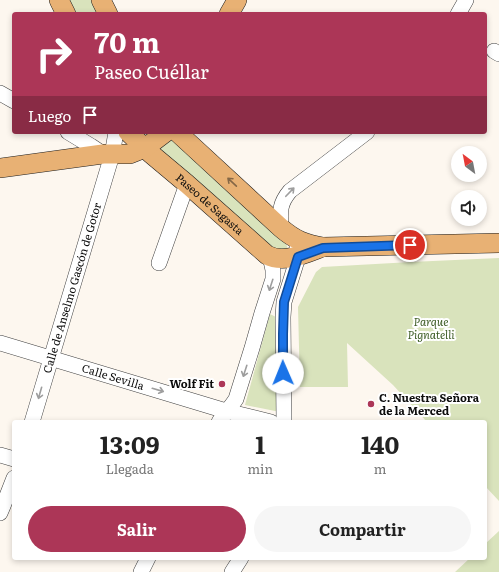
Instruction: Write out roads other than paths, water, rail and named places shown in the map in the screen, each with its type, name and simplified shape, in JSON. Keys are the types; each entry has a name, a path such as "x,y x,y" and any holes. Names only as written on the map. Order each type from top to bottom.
{"main road":[{"path":"59,0 65,12"},
{"path":"101,0 107,12"},
{"path":"230,12 237,0"},
{"path":"241,12 248,0"},
{"path":"0,168 158,134"},
{"path":"179,134 288,233 309,245 323,248 499,243"},
{"name":"Paseo de Sagasta","path":"124,142 187,184 270,256"},
{"path":"270,256 280,258 298,257 323,248"}],"street":[{"path":"459,12 466,0"},
{"path":"0,93 12,100"},
{"path":"71,134 91,146 124,142"},
{"path":"284,420 284,302 298,257 297,247 288,233 280,213 282,203 290,191 365,134"},
{"name":"Calle de Anselmo Gascón de Gotor","path":"33,420 51,358 124,142"},
{"path":"159,263 187,184"},
{"path":"223,416 236,399 274,274 270,256"},
{"path":"262,313 271,311 283,316"},
{"name":"Calle Sevilla","path":"0,342 223,416 255,420"},
{"path":"0,455 12,458"},
{"path":"1,508 12,483"},
{"path":"141,572 147,560"},
{"path":"232,572 240,560"}],"place":[{"name":"Wolf Fit","path":"222,384"},
{"name":"C. Nuestra Señora de la Merced","path":"371,404"}],"park label":[{"name":"Parque Pignatelli","path":"431,328"}]}
